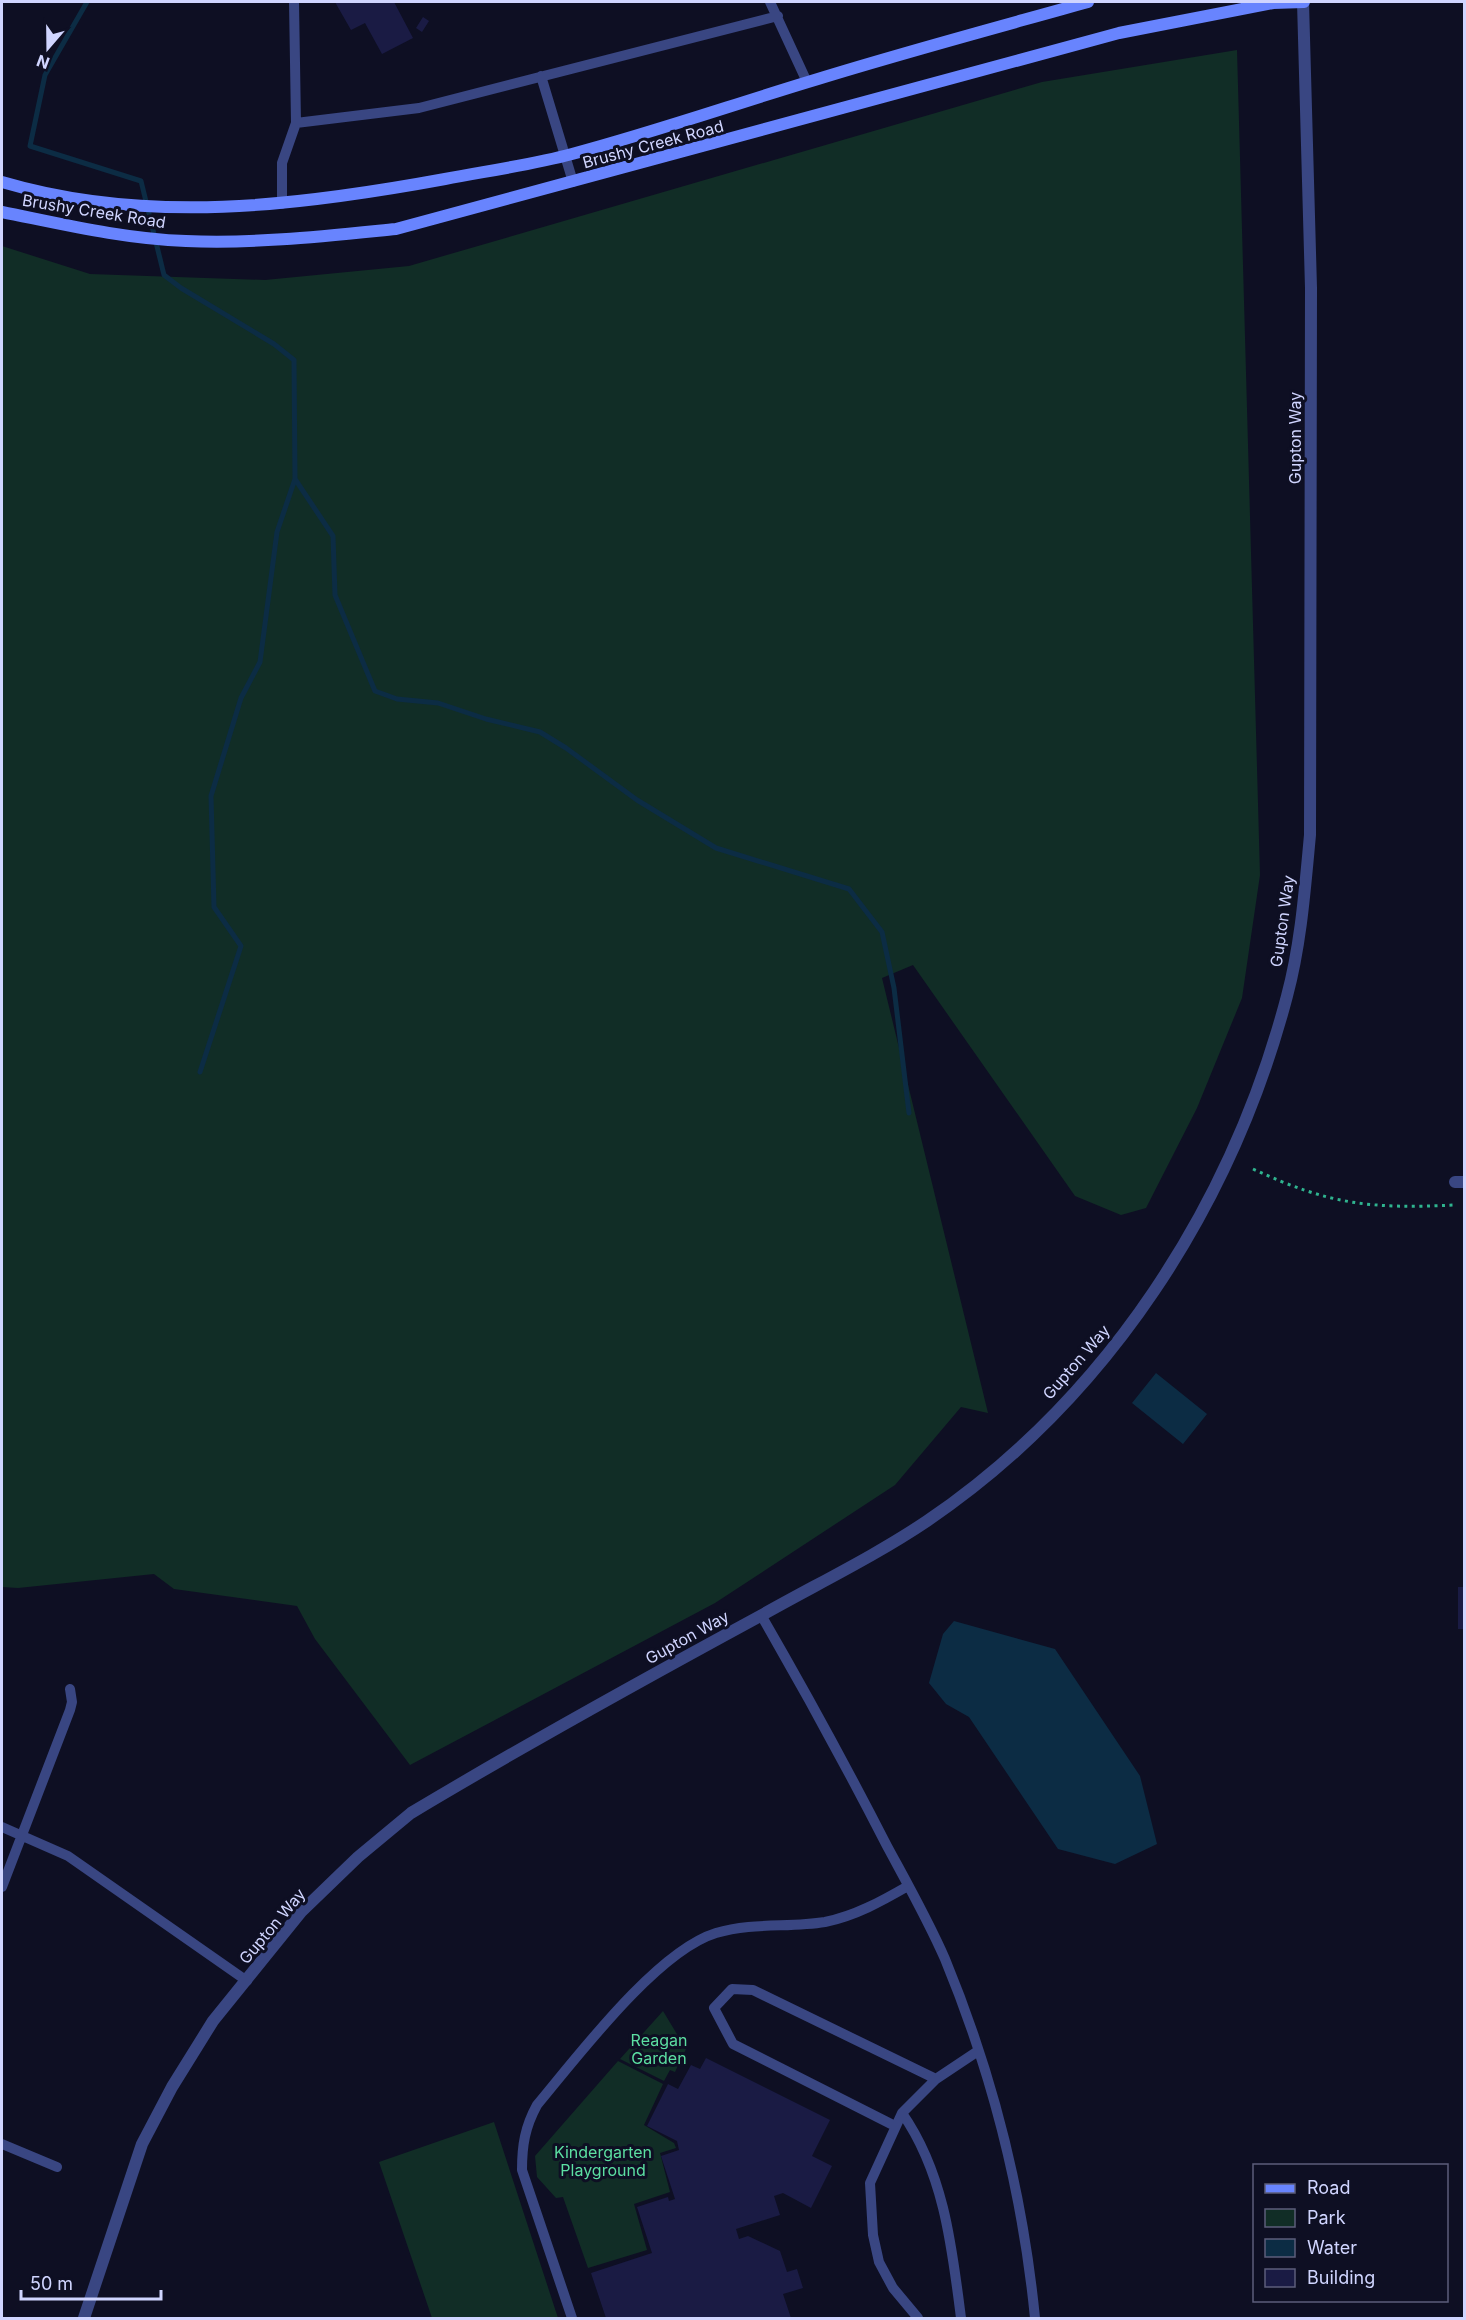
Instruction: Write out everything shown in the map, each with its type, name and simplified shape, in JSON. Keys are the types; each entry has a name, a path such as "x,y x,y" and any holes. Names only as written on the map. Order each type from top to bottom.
{"main road":[{"name":"Brushy Creek Road","path":"8,183 113,204 193,209 282,204 351,196 565,156 807,82 1088,2"},
{"name":"Brushy Creek Road","path":"2,212 117,234 185,242 284,240 396,229 1119,33 1273,3 1303,2"}],"street":[{"name":"Gupton Way","path":"84,2319 142,2144 172,2087 213,2021 301,1912 358,1857 411,1813 761,1615 854,1565 928,1521 986,1476 1089,1377 1169,1270 1210,1202 1244,1128 1268,1061 1288,993 1302,915 1310,835 1311,288 1303,2"}],"lane":[{"path":"282,204 282,163 296,123 294,2"},
{"path":"770,2 807,82"},
{"path":"296,123 419,108 778,16"},
{"path":"540,76 573,182"},
{"path":"761,1615 838,1750 944,1958 990,2089 1016,2190 1027,2245 1035,2319"},
{"path":"2,1887 70,1710 72,1702 70,1689"},
{"path":"2,1827 68,1856 247,1981"},
{"path":"572,2319 522,2170 522,2144 527,2124 537,2105 637,1991 684,1948 715,1933 754,1924 824,1922 852,1915 908,1886"},
{"path":"895,2126 734,2044 714,2008 732,1989 753,1990 936,2079"},
{"path":"918,2319 893,2288 879,2262 873,2235 870,2183 902,2113 936,2079 978,2051"},
{"path":"902,2113 919,2136 952,2240 961,2319"},
{"path":"2,2144 57,2167"}],"path":[{"path":"1253,1169 1289,1186 1337,1201 1392,1208 1455,1206"}],"green space":[{"path":"1237,50 1260,875 1242,998 1197,1108 1146,1208 1121,1215 1075,1196 913,965 882,978 988,1413 961,1407 895,1485 715,1603 410,1765 315,1639 297,1606 174,1589 154,1574 18,1588 2,1587 2,246 90,274 265,280 409,266 1042,82"},
{"name":"Reagan Garden","path":"663,2011 686,2049 675,2072 670,2070 664,2081 620,2059"},
{"name":"Kindergarten Playground","path":"618,2061 663,2084 644,2125 674,2143 676,2148 660,2153 670,2192 634,2204 647,2250 588,2268 563,2197 556,2198 537,2177 535,2156"},
{"path":"494,2122 558,2318 432,2318 379,2162"}],"water":[{"path":"1156,1373 1207,1414 1183,1444 1132,1403"},
{"path":"954,1621 1055,1649 1140,1776 1157,1844 1115,1864 1058,1849 969,1717 946,1704 929,1683 943,1634"}],"building":[{"path":"335,2 394,2 413,38 382,54 365,23 351,30"},
{"path":"423,17 429,21 422,32 416,28"},
{"path":"1458,1587 1464,1587 1464,1629 1458,1629"},
{"path":"706,2058 830,2120 812,2156 832,2166 811,2208 783,2193 774,2196 780,2215 736,2229 739,2239 748,2236 780,2251 787,2272 797,2269 803,2288 783,2294 791,2318 606,2318 591,2273 652,2253 637,2207 668,2197 669,2201 675,2199 661,2156 679,2150 677,2141 647,2126 668,2084 678,2089 691,2065 700,2069"}],"waterway":[{"path":"87,2 45,75 30,146 141,181 164,275 181,288 274,344 294,360 295,479 277,532 260,662 241,698 211,796 214,907 241,946 200,1072"},
{"path":"295,479 333,536 335,595 375,691 397,699 438,703 486,719 540,732 566,748 637,800 716,848 849,889 882,932 894,988 909,1113"}]}
